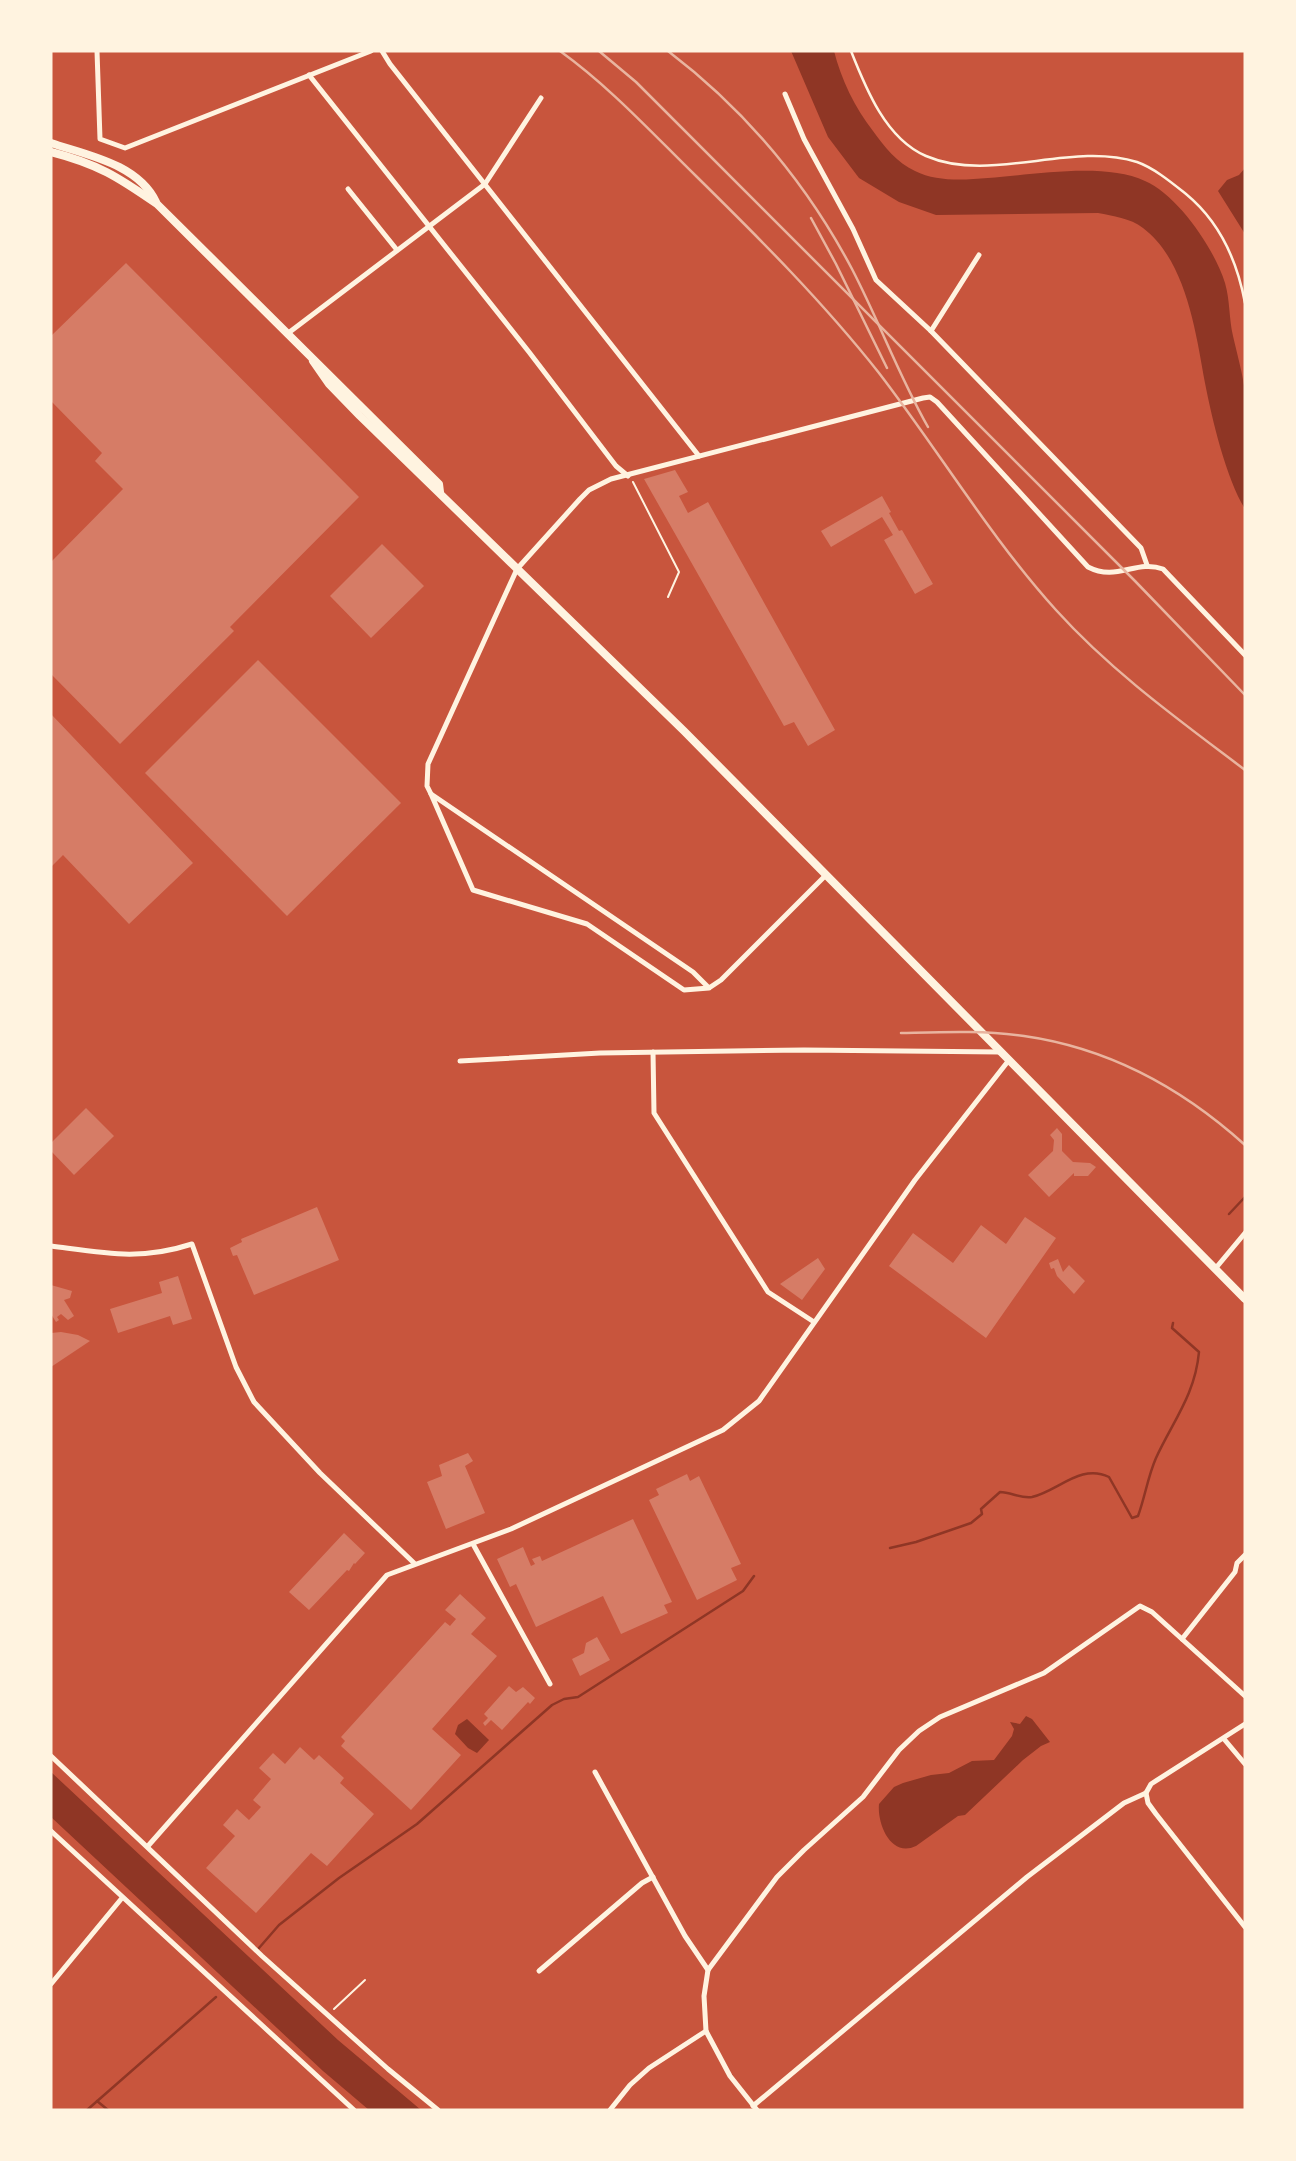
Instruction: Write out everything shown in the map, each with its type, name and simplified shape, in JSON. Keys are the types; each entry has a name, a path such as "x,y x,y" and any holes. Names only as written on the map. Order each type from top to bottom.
{"main road":[{"path":"51,143 118,166 151,192 157,204"},
{"path":"51,152 101,168 130,184 157,204 439,484 440,492 684,732 1245,1299"}],"street":[{"path":"97,51 100,139 125,148 370,51"},
{"path":"382,51 699,456"},
{"path":"309,75 616,466 628,476"},
{"path":"785,94 804,139 853,229 876,280 931,331 1141,548 1147,565"},
{"path":"287,334 485,184 541,98"},
{"path":"348,189 397,250"},
{"path":"931,331 979,256"},
{"path":"825,876 721,981 709,988 684,990 587,924 473,890 427,786 428,764 517,569 589,490 611,479 930,397 1088,566 1107,573 1118,573 1147,565 1163,569 1245,655"},
{"path":"431,794 693,972 709,988"},
{"path":"460,1061 653,1052 1000,1052"},
{"path":"653,1052 654,1113 768,1292 814,1322"},
{"path":"148,1846 387,1575 414,1563 473,1544 723,1430 759,1401 915,1180 1009,1060"},
{"path":"1215,1269 1245,1233"},
{"path":"51,1246 108,1254 142,1255 192,1244 236,1367 254,1402 320,1473 414,1563"},
{"path":"473,1544 550,1684"},
{"path":"1182,1639 1244,1559"},
{"path":"1245,1696 1143,1606 1135,1608 1044,1673 951,1712 919,1731 899,1750 863,1797 777,1877 708,1969 704,1996 706,2031 730,2076 755,2108 1027,1877 1124,1803 1146,1793 1152,1784 1245,1724"},
{"path":"1224,1739 1245,1764"},
{"path":"51,1756 148,1846 183,1883 438,2110"},
{"path":"594,1772 691,1945 708,1969"},
{"path":"1146,1793 1147,1803 1245,1927"},
{"path":"51,1831 354,2110"},
{"path":"539,1971 642,1883 653,1877"},
{"path":"51,1984 122,1898"},
{"path":"610,2110 630,2085 649,2068 706,2031"}],"lane":[{"path":"852,51 873,102 905,143 925,156 948,163 975,165 1089,156 1139,163 1157,173 1198,204 1212,219 1233,259 1245,303"}],"path":[{"path":"628,476 635,484 679,572 668,597"},
{"path":"329,2015 365,1980"}],"shaded area":[{"path":"791,51 834,51 849,93 866,122 897,159 923,175 960,180 1068,171 1110,172 1145,181 1170,198 1204,240 1227,289 1245,393 1245,509 1220,448 1187,299 1170,259 1158,242 1133,222 1098,213 936,215 899,202 859,178 828,137"},
{"path":"1245,168 1245,234 1218,191 1227,180 1239,175"},
{"path":"1026,1716 1032,1719 1050,1742 1023,1760 965,1815 958,1816 916,1846 899,1847 887,1837 880,1821 879,1804 894,1787 931,1775 949,1773 972,1761 994,1760 1012,1736 1014,1729 1010,1722 1020,1724"},
{"path":"467,1719 489,1740 477,1753 455,1734 458,1725"},
{"path":"51,1772 338,2040 421,2110 369,2110 323,2071 51,1817"}],"building":[{"path":"126,263 359,497 230,627 234,631 120,744 51,674 51,562 123,489 95,461 102,453 51,401 51,336"},
{"path":"675,470 688,492 679,496 688,513 708,502 835,730 808,746 794,722 784,726 644,479"},
{"path":"882,496 899,531 902,530 933,584 915,594 884,540 893,535 882,517 831,547 821,531"},
{"path":"382,544 424,586 371,638 330,596"},
{"path":"258,660 401,803 287,916 145,773"},
{"path":"51,714 193,863 129,924 63,855 51,867"},
{"path":"86,1108 114,1136 74,1175 51,1151 51,1143"},
{"path":"1057,1128 1062,1134 1062,1151 1073,1162 1090,1163 1096,1167 1088,1176 1074,1176 1074,1173 1049,1197 1028,1175 1053,1151 1054,1140 1050,1135"},
{"path":"317,1207 339,1260 254,1295 237,1255 233,1256 230,1248 242,1242 241,1239"},
{"path":"1025,1217 1056,1238 986,1338 889,1266 913,1233 953,1263 981,1225 1006,1244"},
{"path":"818,1258 825,1269 802,1300 780,1284"},
{"path":"1058,1259 1063,1272 1069,1265 1085,1281 1074,1294 1057,1276 1054,1268 1051,1269 1049,1263"},
{"path":"178,1276 192,1319 173,1325 170,1316 118,1333 110,1309 162,1293 159,1282"},
{"path":"51,1285 72,1291 70,1298 64,1300 74,1316 68,1320 61,1314 56,1322 51,1314"},
{"path":"51,1333 78,1335 90,1341 51,1367"},
{"path":"468,1453 473,1461 465,1466 485,1513 446,1529 427,1482 442,1476 439,1465"},
{"path":"687,1474 690,1481 699,1476 741,1564 731,1568 737,1580 697,1600 649,1500 659,1495 656,1489"},
{"path":"633,1519 672,1602 664,1605 668,1613 621,1634 603,1596 536,1627 516,1584 510,1587 497,1559 523,1547 531,1566 535,1564 532,1559 540,1556 542,1561"},
{"path":"344,1533 365,1553 309,1610 289,1592"},
{"path":"460,1594 486,1618 471,1634 497,1656 432,1729 461,1755 411,1810 341,1746 345,1741 341,1737 445,1622 450,1626 456,1619 445,1610"},
{"path":"597,1637 610,1660 580,1676 572,1659 584,1653 586,1643"},
{"path":"509,1686 516,1692 523,1687 535,1698 502,1730 491,1720 485,1726 483,1723 488,1718 484,1714"},
{"path":"300,1747 314,1760 319,1755 344,1778 340,1783 374,1814 327,1866 311,1853 256,1913 206,1868 235,1836 223,1825 237,1809 249,1820 261,1807 253,1800 271,1779 259,1768 273,1753 285,1764"}],"waterway":[{"path":"1229,1214 1245,1197"},
{"path":"890,1548 971,1523 982,1514 981,1509 1000,1492 1032,1497 1089,1473 1109,1477 1132,1518 1138,1516 1153,1465 1188,1395 1197,1367 1199,1352 1172,1328 1173,1323"},
{"path":"259,1948 279,1925 339,1878 417,1824 552,1705 564,1699 578,1697 743,1591 754,1576"},
{"path":"87,2110 216,1997"},
{"path":"97,2101 108,2110"}],"railway":[{"path":"560,51 647,127 767,247 836,321 879,373 1009,553 1077,633 1147,694 1245,770"},
{"path":"599,51 636,82 1135,581 1245,695"},
{"path":"668,51 748,123 815,207 852,269 928,427"},
{"path":"811,218 887,368"},
{"path":"901,1033 1009,1034 1085,1050 1170,1089 1221,1124 1245,1145"}]}
